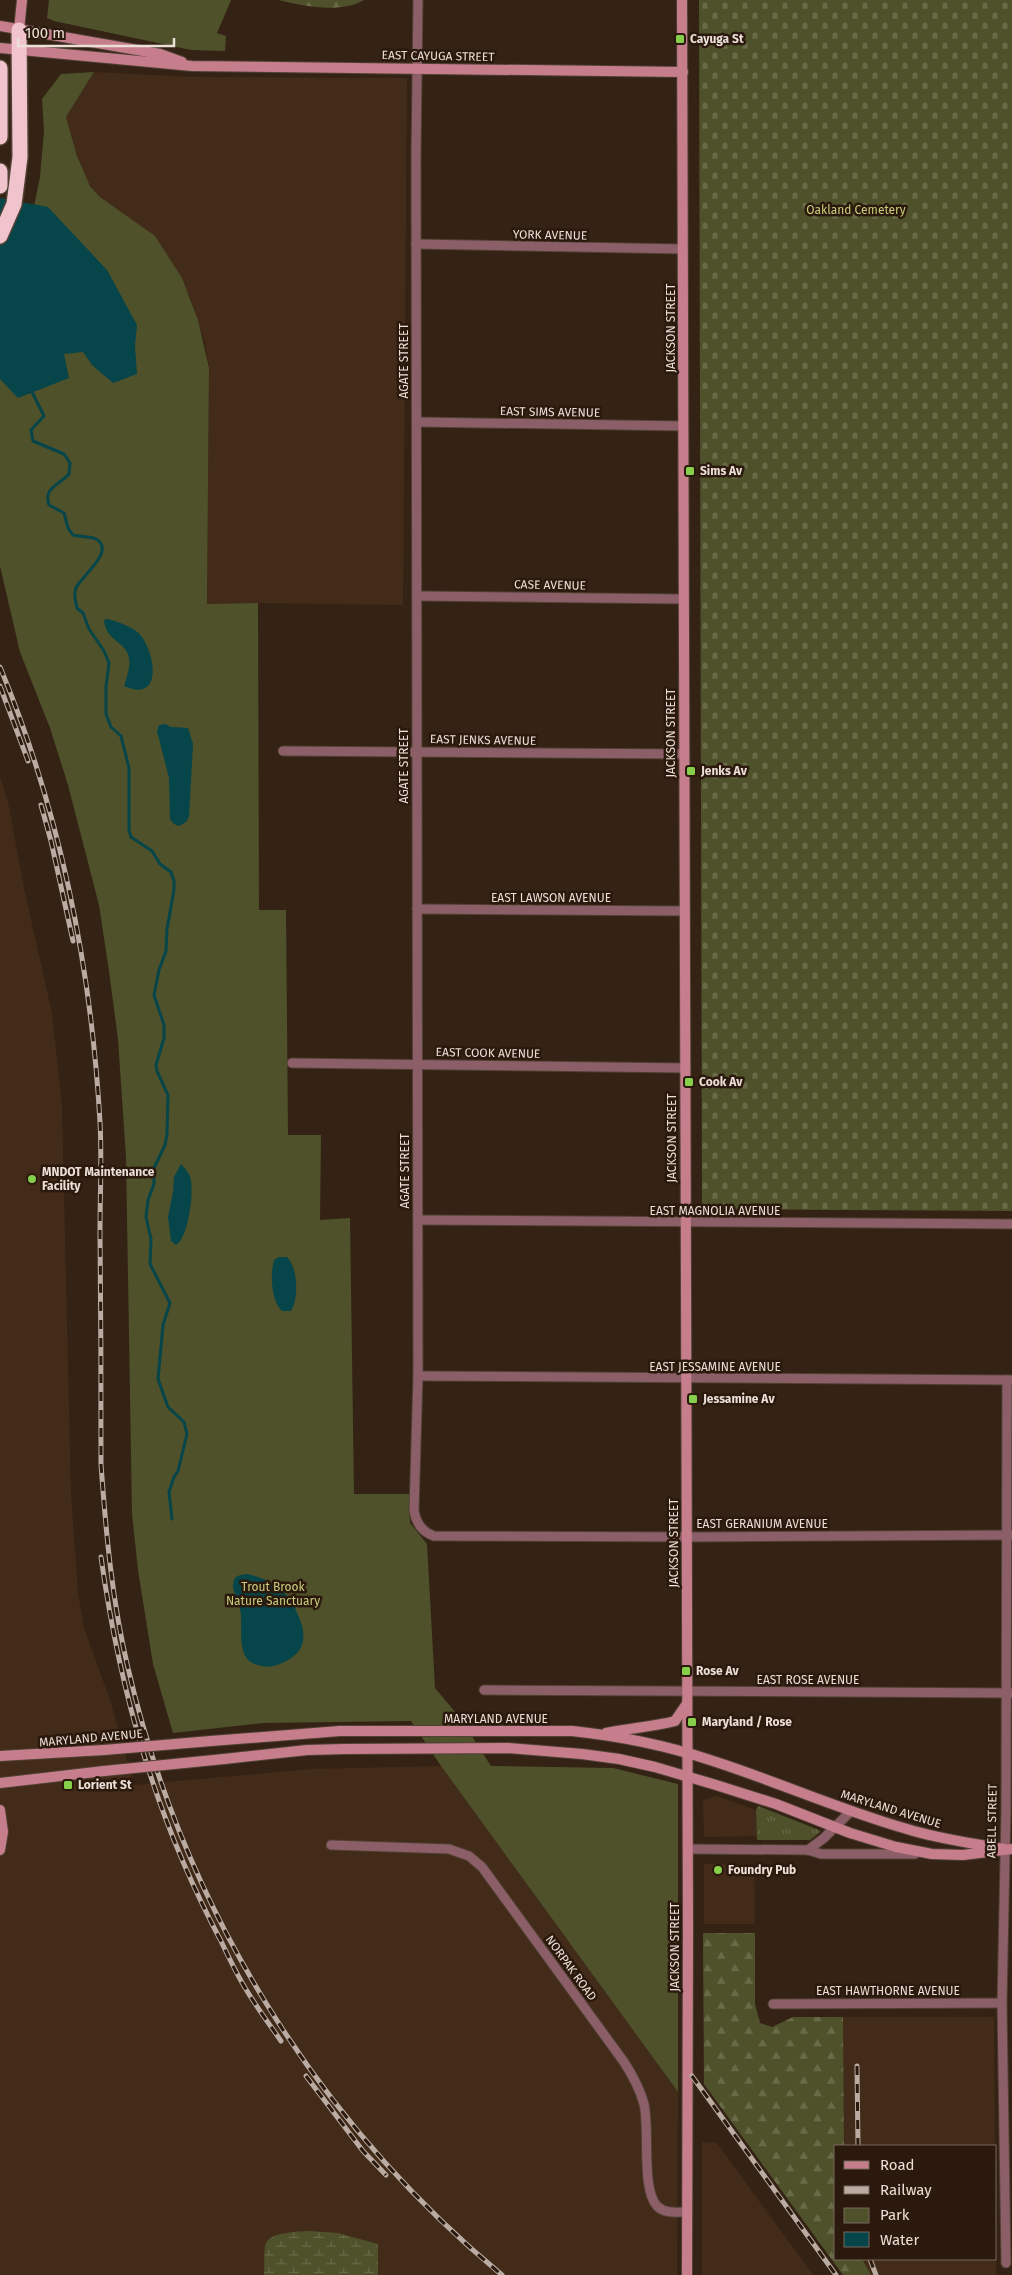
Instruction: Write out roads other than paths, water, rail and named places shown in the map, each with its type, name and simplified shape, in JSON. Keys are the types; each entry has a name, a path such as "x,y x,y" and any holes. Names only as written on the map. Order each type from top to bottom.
{"highway":[{"path":"0,236 14,204 20,157 19,30"},
{"path":"0,68 0,137"},
{"path":"0,171 0,186"}],"street":[{"path":"19,30 22,0"},
{"name":"AGATE STREET","path":"418,0 416,244 418,1376 414,1511 416,1522 424,1530"},
{"name":"JACKSON STREET","path":"682,0 686,1704 688,1849 687,2275"},
{"name":"EAST CAYUGA STREET","path":"0,26 160,54 192,66"},
{"name":"EAST CAYUGA STREET","path":"0,48 192,66 683,72"},
{"name":"YORK AVENUE","path":"416,244 683,249"},
{"name":"EAST SIMS AVENUE","path":"417,422 683,426"},
{"name":"CASE AVENUE","path":"417,596 683,599"},
{"name":"EAST JENKS AVENUE","path":"282,751 684,754"},
{"name":"EAST LAWSON AVENUE","path":"417,909 684,911"},
{"name":"EAST COOK AVENUE","path":"292,1063 685,1068"},
{"name":"EAST MAGNOLIA AVENUE","path":"418,1220 1012,1224"},
{"name":"EAST JESSAMINE AVENUE","path":"418,1376 686,1380 1009,1380"},
{"name":"ABELL STREET","path":"1006,2263 1002,2003 1008,1849 1009,1380"},
{"name":"EAST GERANIUM AVENUE","path":"424,1530 434,1536 1009,1536"},
{"name":"EAST ROSE AVENUE","path":"484,1690 1009,1693"},
{"path":"602,1734 634,1727 658,1726 675,1721 686,1704"},
{"name":"MARYLAND AVENUE","path":"0,1756 104,1750 331,1732 572,1731 602,1734 687,1753 852,1811 925,1834 1008,1849"},
{"path":"0,1782 308,1750 508,1748 604,1757 655,1767 758,1798 834,1828 896,1848 932,1854"},
{"path":"0,1810 2,1832 0,1850"},
{"path":"808,1850 852,1811"},
{"name":"NORPAK ROAD","path":"331,1845 449,1849 469,1856 482,1866 631,2073 644,2105 647,2122 648,2181 656,2205 667,2212 687,2212"},
{"path":"688,1849 808,1850 821,1854 963,1855 1008,1849"},
{"name":"EAST HAWTHORNE AVENUE","path":"773,2004 1002,2003"}],"water":[{"path":"0,198 48,207 107,270 137,325 135,346 137,374 113,383 92,365 83,352 64,354 69,378 18,398 0,379"},
{"path":"108,619 135,631 142,637 147,646 152,666 152,675 150,683 145,688 136,690 124,686 129,670 129,659 127,651 106,629 104,620"},
{"path":"165,724 171,727 188,728 193,744 189,817 186,822 179,826 170,819 169,778 157,731 159,725"},
{"path":"181,1164 188,1172 192,1192 184,1234 176,1245 171,1241 168,1217 174,1177"},
{"path":"279,1257 287,1257 291,1262 295,1275 296,1291 291,1311 282,1311 278,1307 274,1294 273,1266 274,1260"},
{"path":"247,1574 270,1582 285,1593 291,1600 301,1624 303,1632 302,1646 293,1657 277,1665 263,1666 250,1662 243,1650 240,1609 233,1583 236,1577"}],"waterway":[{"path":"32,392 44,416 31,430 33,441 64,454 70,463 69,474 50,491 48,495 49,505 64,513 68,528 73,535 94,538 101,544 100,557 75,590 75,595 77,608 83,613 89,629 104,651 109,663 106,687 106,714 111,727 121,736 129,768 129,830 131,837 152,851 160,864 171,872 174,881 167,929 166,951 159,970 154,995 164,1025 164,1038 156,1065 168,1095 167,1134 165,1145 154,1168 154,1184 148,1200 146,1217 151,1239 150,1264 170,1303 163,1325 158,1379 168,1407 184,1422 187,1434 178,1471 169,1492 172,1519"}],"railway":[{"path":"0,667 40,777 56,833 80,947 89,1005 96,1063 101,1136 101,1464 105,1516 110,1567 122,1643 152,1756 183,1841 221,1923 266,2002 316,2077 372,2148 434,2214 502,2275"},
{"path":"0,686 28,761"},
{"path":"41,805 73,941"},
{"path":"101,1557 109,1608 130,1706 159,1802 198,1895 233,1966 251,1998 281,2041"},
{"path":"857,2066 858,2145"},
{"path":"306,2076 363,2151 386,2175"},
{"path":"692,2076 836,2275"},
{"path":"870,2260 876,2275"}],"place":[{"name":"Cayuga St","path":"680,39"},
{"name":"Sims Av","path":"690,471"},
{"name":"Jenks Av","path":"691,771"},
{"name":"Cook Av","path":"689,1082"},
{"name":"MNDOT Maintenance Facility","path":"32,1179"},
{"name":"Jessamine Av","path":"693,1399"},
{"name":"Rose Av","path":"686,1671"},
{"name":"Maryland / Rose","path":"692,1722"},
{"name":"Lorient St","path":"68,1785"},
{"name":"Foundry Pub","path":"718,1870"}],"park label":[{"name":"Oakland Cemetery","path":"856,210"},
{"name":"Trout Brook Nature Sanctuary","path":"273,1594"}]}
